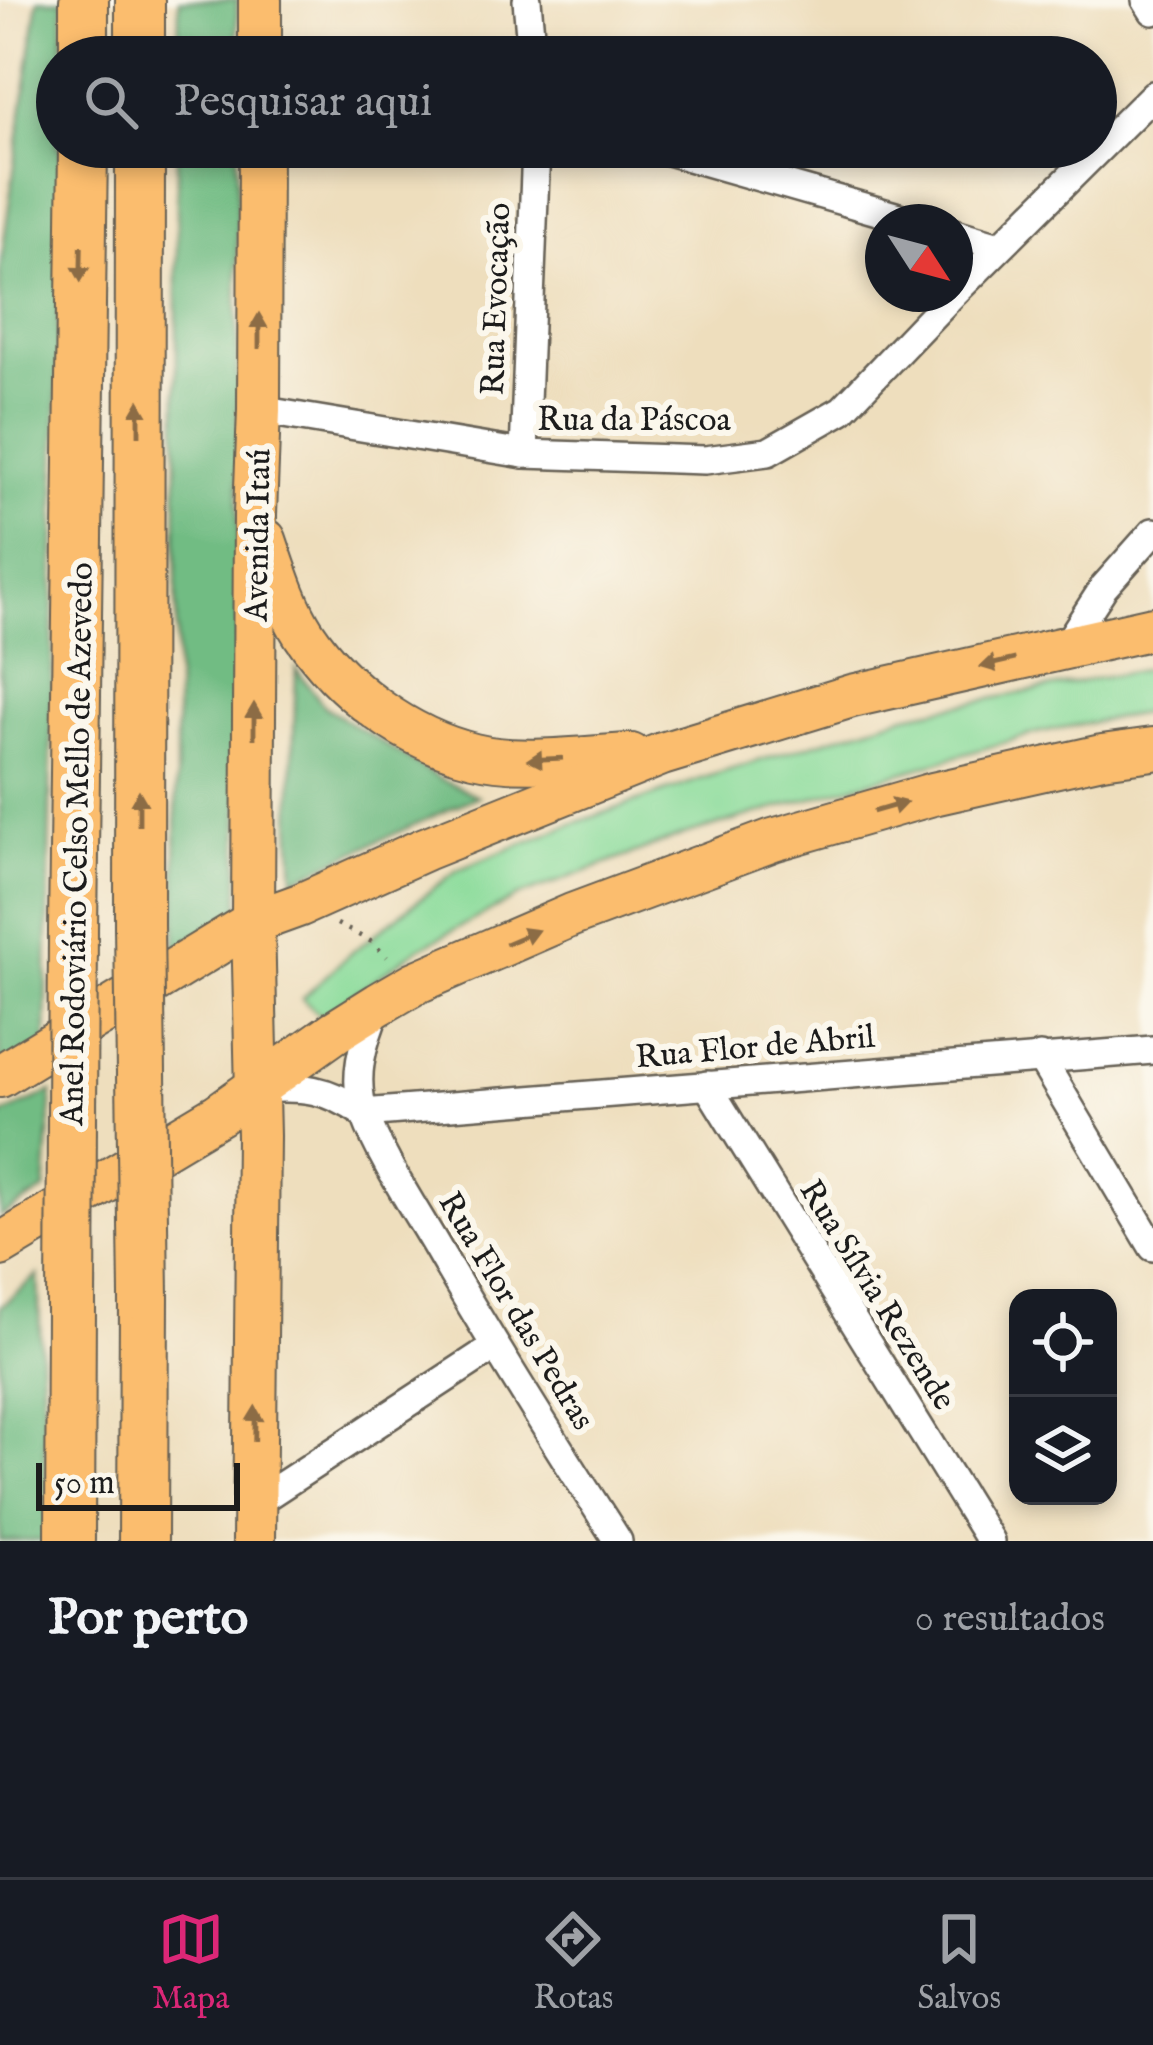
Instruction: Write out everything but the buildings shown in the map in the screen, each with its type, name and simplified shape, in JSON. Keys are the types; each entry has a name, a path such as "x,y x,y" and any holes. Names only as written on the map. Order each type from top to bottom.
{"highway":[{"path":"84,0 84,36"},
{"path":"140,0 140,36"},
{"name":"Anel Rodoviário Celso Mello de Azevedo","path":"70,1541 82,168"},
{"name":"Anel Rodoviário Celso Mello de Azevedo","path":"140,168 143,1541"}],"main road":[{"path":"260,0 260,36"},
{"name":"Avenida Itaú","path":"253,922 260,168"},
{"path":"255,514 304,633 386,716 474,755 520,760 662,754"},
{"path":"0,1076 253,922 662,754 852,696 1153,628"},
{"path":"0,1245 258,1089 397,994 572,915 773,840 954,789 1153,749"},
{"path":"253,922 258,1089 254,1522"}],"street":[{"path":"527,0 530,36"},
{"path":"1146,0 1153,11"},
{"name":"Rua da Páscoa","path":"1117,130 1153,95"},
{"name":"Rua Evocação","path":"524,454 535,168"},
{"path":"727,168 865,207"},
{"name":"Rua da Páscoa","path":"973,273 1079,168"},
{"path":"973,238 999,246"},
{"name":"Rua da Páscoa","path":"259,410 524,454 705,460 768,452 842,410 936,312"},
{"path":"1065,647 1104,587 1153,532"},
{"name":"Rua Flor das Pedras","path":"397,994 364,1038 359,1065 364,1112 494,1347 618,1541"},
{"name":"Rua Flor de Abril","path":"364,1112 1153,1050"},
{"path":"1040,1058 1153,1247"},
{"name":"Rua Sílvia Rezende","path":"707,1085 990,1541"},
{"path":"258,1089 323,1090 364,1112"},
{"path":"254,1522 494,1347"}],"path":[{"path":"300,905 372,942 397,994"}],"green space":[{"path":"38,0 63,0 63,36 36,36 36,168 61,168 46,1046 0,1068 0,269"},
{"path":"179,0 237,0 237,36 178,36"},
{"path":"177,168 237,168 239,920 176,976"},
{"path":"1153,668 1153,711 1041,732 684,835 519,896 416,950 322,1017 302,999 347,956 457,870 564,827 906,715"},
{"path":"296,669 325,707 438,778 478,796 294,879"},
{"path":"52,1092 45,1190 0,1217 0,1116"},
{"path":"38,1275 48,1541 0,1541 0,1307"}]}
